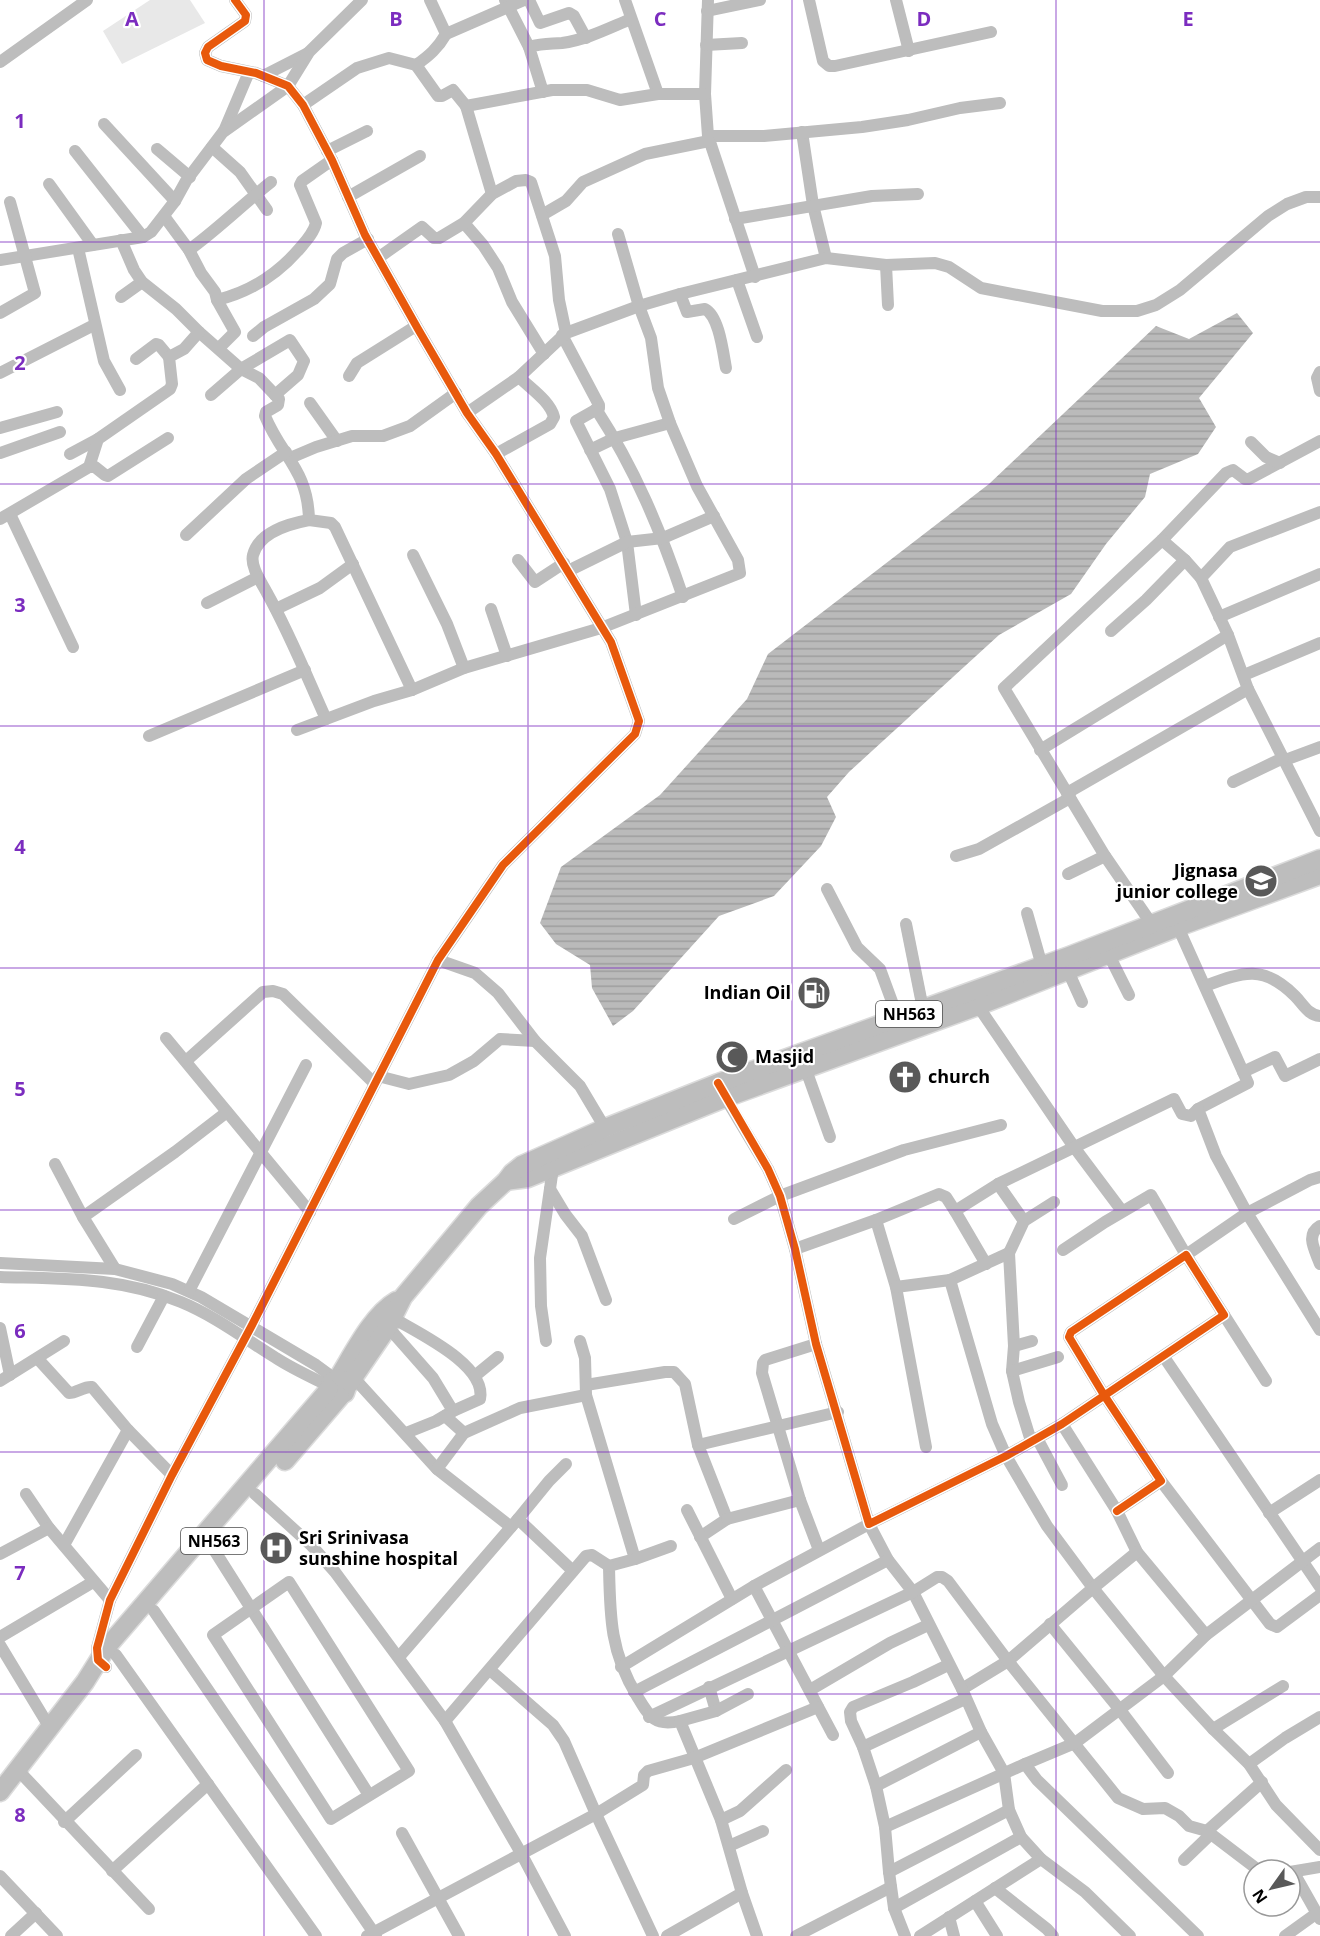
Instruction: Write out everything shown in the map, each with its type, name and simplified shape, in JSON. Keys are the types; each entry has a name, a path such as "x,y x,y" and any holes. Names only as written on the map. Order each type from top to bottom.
{"highway":[{"name":"NH563","path":"0,1792 85,1682 154,1611 255,1494 390,1323 403,1297 479,1206 522,1165 605,1128 721,1090 805,1067 978,1006 1110,956 1264,888 1320,859"},
{"name":"NH563","path":"506,1181 528,1178 553,1168 721,1090 898,1018 1042,966 1151,923 1264,888 1320,875"},
{"name":"NH563","path":"107,1660 142,1606 339,1385 363,1337 390,1305 403,1297"}],"street":[{"path":"0,62 87,0"},
{"path":"235,0 246,15 245,21 208,47 205,53 207,60 263,76 288,86 303,105 368,239 416,326 467,413 496,454 611,642 639,721 634,734 503,865 438,960 310,1212 172,1475 110,1600 97,1648 208,1784 316,1936"},
{"path":"223,132 288,86 309,52 362,0"},
{"path":"430,0 446,34"},
{"path":"416,65 440,46 446,34 507,4 526,0 540,23 569,13 574,16 586,38"},
{"path":"625,0 658,94"},
{"path":"755,277 708,138 705,94 708,5 760,0"},
{"path":"808,0 826,65 836,66 991,32"},
{"path":"896,0 909,51"},
{"path":"507,4 529,47 543,92"},
{"path":"529,47 542,43 562,43 586,38 631,19"},
{"path":"706,45 742,43"},
{"path":"263,76 309,52"},
{"path":"303,105 357,68 389,58 416,65 438,96 453,90 466,106 492,194"},
{"path":"0,260 143,237 151,232 223,132 249,72"},
{"path":"466,106 543,92 587,90 620,100 658,94 705,94"},
{"path":"542,215 566,201 583,182 645,154 708,138 764,136 862,127 908,120 960,108 1000,103"},
{"path":"104,124 175,201"},
{"path":"217,300 236,295 280,269 308,239 316,223 300,185 302,181 329,155 368,131"},
{"path":"802,132 813,206 826,258"},
{"path":"213,147 240,172 267,210"},
{"path":"157,149 190,177"},
{"path":"75,151 143,237"},
{"path":"348,197 420,156"},
{"path":"378,258 422,227 437,238 464,223 492,194 516,181 526,180 531,183 555,256 564,334 599,405 576,421 610,489 627,542 636,615"},
{"path":"189,250 216,230 271,182"},
{"path":"49,184 93,245"},
{"path":"735,219 872,196 918,194"},
{"path":"467,413 519,378 564,334 639,306 680,294 826,258 886,265 935,263 949,267 981,288 1102,311 1137,311 1155,305 1180,290 1268,216 1306,197 1320,197"},
{"path":"0,313 35,293 10,202"},
{"path":"164,216 189,250 201,273 215,292 235,332 253,336 266,355"},
{"path":"464,223 483,245 498,268 512,302 544,354"},
{"path":"297,730 374,700 412,690 464,668 601,628 740,573 738,561 697,486 670,423 658,388 651,338 618,234"},
{"path":"253,336 264,327 314,299 330,284 337,258 368,239"},
{"path":"121,240 142,282 176,309 241,369 259,378 279,399 278,405 266,412 265,416 303,484 308,501 309,520"},
{"path":"78,248 105,366 120,390"},
{"path":"886,265 888,306"},
{"path":"737,280 757,337"},
{"path":"121,297 142,282"},
{"path":"680,294 687,312 705,309 711,314 720,335 726,368"},
{"path":"0,373 94,325"},
{"path":"349,376 357,363 416,326"},
{"path":"169,357 184,349 199,332"},
{"path":"219,348 235,332"},
{"path":"211,395 241,369 290,340 304,361 298,375 274,394"},
{"path":"70,454 98,439 170,389 172,384 169,357 159,345 156,344 136,359"},
{"path":"1320,372 1317,378 1320,391"},
{"path":"496,454 550,424 554,417 553,412 519,378"},
{"path":"186,535 246,479 288,455 352,436 382,436 410,426 456,393"},
{"path":"310,403 337,441"},
{"path":"596,409 633,470 663,537 683,597"},
{"path":"0,428 57,412"},
{"path":"591,450 615,438 670,423"},
{"path":"0,453 60,432"},
{"path":"74,647 5,517 89,467 95,467 108,476 168,438"},
{"path":"89,467 98,439"},
{"path":"1151,923 1069,798 1004,688 1162,540 1226,473 1233,470 1245,479 1249,479 1320,441"},
{"path":"1251,442 1266,457 1280,463"},
{"path":"1201,578 1230,547 1320,512"},
{"path":"518,560 535,582 627,542 663,537 714,516"},
{"path":"326,719 276,609 258,577 252,558 255,548 269,533 291,524 309,520 331,523 335,527 412,690"},
{"path":"1162,540 1201,578 1248,689 1320,831"},
{"path":"413,555 447,624 464,668"},
{"path":"1111,631 1146,600 1185,560"},
{"path":"276,609 320,588 353,564"},
{"path":"1219,616 1320,574"},
{"path":"207,603 258,577"},
{"path":"491,609 507,656"},
{"path":"1041,750 1227,635"},
{"path":"1244,675 1320,643"},
{"path":"149,736 305,670"},
{"path":"956,856 979,849 1069,798 1248,689"},
{"path":"1233,782 1284,759 1320,747"},
{"path":"1068,874 1105,855"},
{"path":"826,889 857,947 880,969 898,1018"},
{"path":"1027,913 1042,966"},
{"path":"906,924 923,1009"},
{"path":"955,1211 998,1184 1174,1099 1182,1114 1191,1116 1198,1109 1248,1083 1178,927"},
{"path":"1110,956 1129,994"},
{"path":"438,960 475,973 498,993 535,1041 580,1086 605,1128"},
{"path":"1068,971 1082,1002"},
{"path":"1205,986 1239,973 1256,973 1281,984 1307,1010 1320,1016"},
{"path":"186,1061 263,992 273,991 283,994 376,1079 409,1084 449,1075 474,1061 500,1039 535,1041"},
{"path":"978,1006 1074,1147 1122,1211"},
{"path":"166,1038 310,1212"},
{"path":"1243,1072 1275,1057 1285,1076 1320,1059"},
{"path":"189,1291 306,1065"},
{"path":"805,1067 830,1137"},
{"path":"721,1090 768,1169 780,1196 795,1249 816,1344 838,1412 869,1524 888,1560 913,1592 981,1732 1004,1773 1009,1809 1021,1837 1041,1859 1085,1892 1130,1936"},
{"path":"1198,1109 1216,1156 1247,1213 1320,1330"},
{"path":"83,1217 227,1112"},
{"path":"734,1219 780,1196 904,1150 1001,1125"},
{"path":"55,1164 83,1217 115,1269"},
{"path":"546,1341 541,1306 540,1258 553,1168"},
{"path":"1320,1177 1247,1213 1071,1332 1069,1337 1161,1481 1270,1624 1277,1627 1320,1596"},
{"path":"998,1184 1024,1221"},
{"path":"550,1189 582,1236 606,1300"},
{"path":"795,1249 876,1220 939,1194 946,1197 986,1264"},
{"path":"1062,1250 1151,1195 1266,1381"},
{"path":"1054,1202 1024,1221 1008,1253 1014,1346 1012,1371 1019,1402 1034,1440 1062,1485"},
{"path":"876,1220 896,1287 927,1447"},
{"path":"1320,1226 1312,1232 1311,1237 1320,1264"},
{"path":"896,1287 950,1280 1008,1253"},
{"path":"0,1263 115,1269 189,1291 248,1332 277,1359 339,1385 406,1433 436,1469 515,1523 573,1571"},
{"path":"0,1277 108,1281 164,1296 248,1332"},
{"path":"950,1280 992,1424 1006,1456 1047,1526 1164,1676 1249,1764 1276,1805 1320,1850"},
{"path":"137,1347 164,1296"},
{"path":"621,1667 754,1586 819,1550 1006,1456 1062,1424 1224,1315"},
{"path":"390,1323 458,1358 476,1375 481,1393 480,1399 406,1433"},
{"path":"390,1323 433,1378 449,1414 464,1433"},
{"path":"0,1328 5,1378 39,1359 64,1341"},
{"path":"580,1341 585,1358 586,1390 635,1559"},
{"path":"1014,1346 1032,1341"},
{"path":"816,1344 765,1360 762,1373 800,1500 819,1550"},
{"path":"1012,1371 1058,1357"},
{"path":"1164,1357 1320,1587"},
{"path":"476,1375 498,1358"},
{"path":"39,1359 69,1393 74,1393 87,1386 92,1387 172,1475"},
{"path":"436,1469 464,1433 520,1408 586,1390 665,1372 674,1372 685,1384 698,1445 727,1519"},
{"path":"698,1445 838,1412"},
{"path":"1062,1424 1117,1511 1137,1552 1206,1635"},
{"path":"64,1545 129,1430"},
{"path":"399,1657 566,1464"},
{"path":"1269,1512 1320,1480"},
{"path":"1117,1511 1161,1481"},
{"path":"26,1494 49,1528 110,1600"},
{"path":"255,1494 312,1545 335,1572 445,1721 521,1853 565,1936"},
{"path":"700,1537 727,1519 800,1500"},
{"path":"687,1509 732,1599"},
{"path":"0,1554 49,1528"},
{"path":"211,1545 369,1795"},
{"path":"445,1721 589,1555 609,1566 671,1546"},
{"path":"885,1827 1075,1743 1164,1676 1206,1635 1320,1548"},
{"path":"863,1747 964,1694 1008,1661 1137,1552"},
{"path":"634,1692 888,1560"},
{"path":"609,1566 610,1618 621,1667 649,1717 662,1723 680,1721 716,1711 748,1694"},
{"path":"649,1717 913,1592 937,1577 942,1577 948,1581 1008,1661 1118,1798 1143,1809 1165,1808 1179,1816 1189,1826 1209,1833 1242,1858"},
{"path":"0,1637 93,1582"},
{"path":"289,1582 409,1771 331,1819 213,1635 250,1609 289,1582"},
{"path":"754,1586 832,1735"},
{"path":"154,1611 372,1935 438,1897 596,1814 643,1785 644,1775 648,1771 694,1758 818,1707"},
{"path":"1050,1624 1168,1773"},
{"path":"810,1690 890,1643 928,1625"},
{"path":"0,1645 50,1728"},
{"path":"905,1936 894,1908 885,1827 876,1786 863,1747 851,1721 850,1712 854,1707 948,1665"},
{"path":"490,1670 553,1725 564,1741 653,1936"},
{"path":"1213,1729 1283,1686"},
{"path":"709,1688 716,1711"},
{"path":"1249,1764 1285,1738 1320,1717"},
{"path":"680,1721 721,1820 757,1936"},
{"path":"876,1786 981,1732"},
{"path":"64,1822 136,1755"},
{"path":"1025,1764 1037,1780 1198,1936"},
{"path":"17,1769 64,1822 149,1909"},
{"path":"721,1820 740,1811 786,1770"},
{"path":"1184,1860 1262,1782"},
{"path":"112,1871 208,1784"},
{"path":"889,1872 1009,1809"},
{"path":"729,1846 763,1831"},
{"path":"402,1833 459,1936"},
{"path":"894,1908 1021,1837"},
{"path":"920,1936 1041,1859"},
{"path":"1302,1871 1320,1867"},
{"path":"0,1876 57,1936"},
{"path":"796,1936 891,1887"},
{"path":"995,1888 1053,1936"},
{"path":"1285,1936 1319,1916 1302,1889"},
{"path":"667,1936 742,1893"},
{"path":"975,1901 997,1936"},
{"path":"11,1936 36,1912"},
{"path":"949,1917 954,1936"}],"shaded area":[{"path":"150,0 190,0 205,23 122,64 103,31"},
{"path":"1237,313 1253,333 1199,398 1216,427 1198,454 1150,474 1145,497 1106,544 1071,594 999,635 849,772 827,797 836,817 821,846 774,896 719,916 633,1011 613,1026 592,988 590,965 556,944 540,923 561,867 660,795 747,699 768,654 989,484 1156,326 1189,339"}],"cycle path":[{"path":"106,1667 98,1660 97,1648 110,1600 172,1475 251,1327 438,960 503,865 635,734 639,721 611,642 496,454 467,413 418,329 365,235 332,160 303,105 288,86 256,73 221,66 207,60 205,53 208,47 245,21 246,15 235,0"},
{"path":"718,1083 768,1169 780,1196 795,1249 816,1344 869,1524 1006,1456 1062,1424 1224,1315 1186,1255 1071,1332 1069,1337 1104,1395 1161,1481 1117,1511"}],"place":[{"name":"Jignasa junior college","path":"1261,881"},
{"name":"Indian Oil","path":"814,993"},
{"name":"Masjid","path":"732,1057"},
{"name":"church","path":"905,1077"},
{"name":"Sri Srinivasa sunshine hospital","path":"276,1548"}]}
